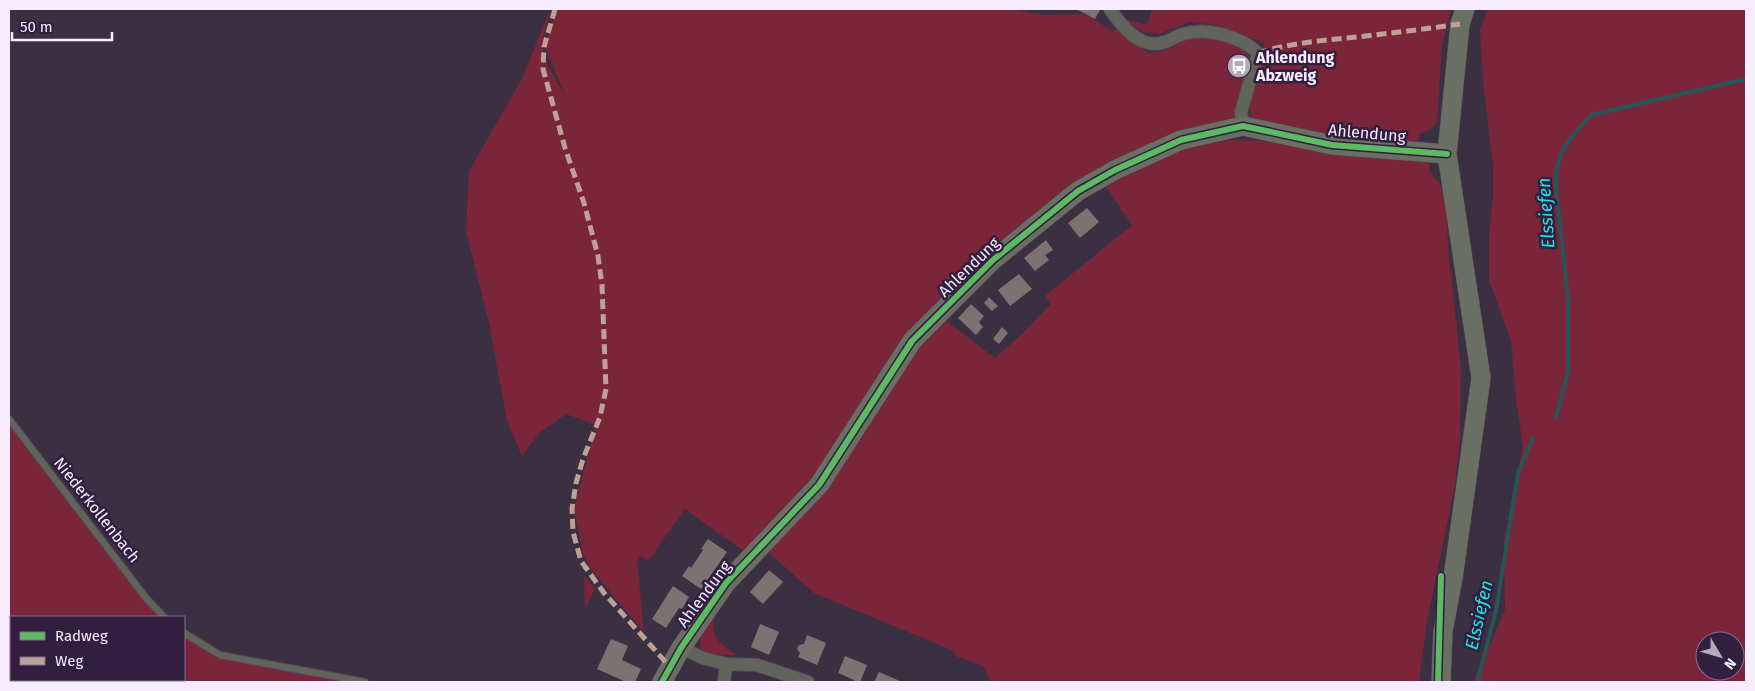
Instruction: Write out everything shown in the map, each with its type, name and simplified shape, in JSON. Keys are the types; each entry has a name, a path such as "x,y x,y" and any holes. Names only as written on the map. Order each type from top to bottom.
{"street":[{"path":"1110,9 1121,25 1133,36 1145,42 1161,44 1182,34 1200,32 1234,38 1250,45 1258,53 1241,112 1243,126"},
{"path":"1441,682 1442,631 1453,578 1481,378 1447,154 1460,24 1465,9"},
{"name":"Ahlendung","path":"662,682 681,648 726,583 819,485 912,341 993,260 1078,191 1115,170 1181,140 1243,126 1332,145 1447,154"},
{"path":"681,648 702,658 726,664 757,665 808,682"},
{"path":"724,682 726,664"}],"lane":[{"name":"Niederkollenbach","path":"9,419 146,598 163,616"},
{"path":"185,634 220,655 366,682"}],"shaded area":[{"path":"550,9 542,48 548,66 566,98 545,47 556,9 1011,9 1044,15 1082,14 1091,17 1113,32 1116,29 1148,53 1170,48 1187,37 1207,35 1232,43 1250,58 1237,113 1230,124 1145,148 1097,169 982,260 812,483 745,552 685,509 648,561 640,556 637,560 644,632 590,568 583,554 574,509 596,425 566,414 539,433 522,456 507,421 489,323 466,231 469,171 523,77"},
{"path":"1152,9 1451,9 1442,46 1437,122 1432,128 1420,134 1418,142 1322,137 1253,120 1250,115 1250,102 1264,43 1216,25 1190,22 1159,34 1144,32 1122,21 1120,18 1147,25"},
{"path":"1488,9 1746,9 1746,682 1473,682 1505,610 1504,541 1523,447 1516,399 1511,341 1489,280 1489,234 1493,197 1493,164 1483,83 1480,29"},
{"path":"1233,140 1263,141 1425,160 1429,163 1429,169 1446,194 1456,238 1447,224 1461,368 1460,437 1455,485 1427,621 1419,682 991,682 983,666 953,655 954,651 814,593 765,549 918,346 946,321 995,358 1051,304 1045,296 1132,225 1104,184 1155,157 1204,143"},
{"path":"9,426 158,616 10,616 10,681 185,681 185,635 219,656 357,682 9,682"},
{"path":"584,575 595,589 585,608"},
{"path":"716,606 714,631 717,640 736,655 718,655 702,650 700,638"}],"building":[{"path":"1076,9 1098,9 1100,10 1095,19"},
{"path":"1087,208 1099,222 1080,238 1068,223"},
{"path":"1046,240 1053,250 1045,255 1049,260 1035,271 1024,258"},
{"path":"1019,274 1032,289 1010,306 998,290"},
{"path":"989,297 998,306 992,311 984,303"},
{"path":"971,304 984,316 979,322 983,327 976,335 958,318"},
{"path":"1002,327 1008,333 999,344 993,339"},
{"path":"708,539 727,552 701,589 682,576 689,566 691,568"},
{"path":"769,570 783,582 763,604 750,592"},
{"path":"673,586 689,597 682,609 679,608 666,628 652,619"},
{"path":"760,624 779,632 769,655 751,647"},
{"path":"807,635 826,643 817,665 798,657 800,653 797,649 799,645 804,644"},
{"path":"611,639 628,646 622,660 641,669 635,682 626,682 597,669"},
{"path":"845,656 867,665 860,682 856,682 838,673"},
{"path":"879,672 900,681 874,682"}],"waterway":[{"name":"Elssiefen","path":"1556,417 1568,372 1568,298 1556,189 1556,170 1562,152 1573,135 1591,115 1746,79"},
{"name":"Elssiefen","path":"1477,682 1496,611 1518,473 1533,438"}],"marked path":[{"path":"555,9 544,47 543,69 565,148 584,203 598,256 602,285 606,389 600,417 583,459 576,483 572,509 573,532 581,561 604,593 670,667"},
{"path":"1258,53 1308,42 1460,24"}],"cycle path":[{"path":"662,682 681,648 726,583 819,485 912,341 993,260 1078,191 1115,170 1181,140 1243,126 1332,145 1447,154"},
{"path":"1438,682 1441,576"}],"place":[{"name":"Ahlendung Abzweig","path":"1239,66"}]}
